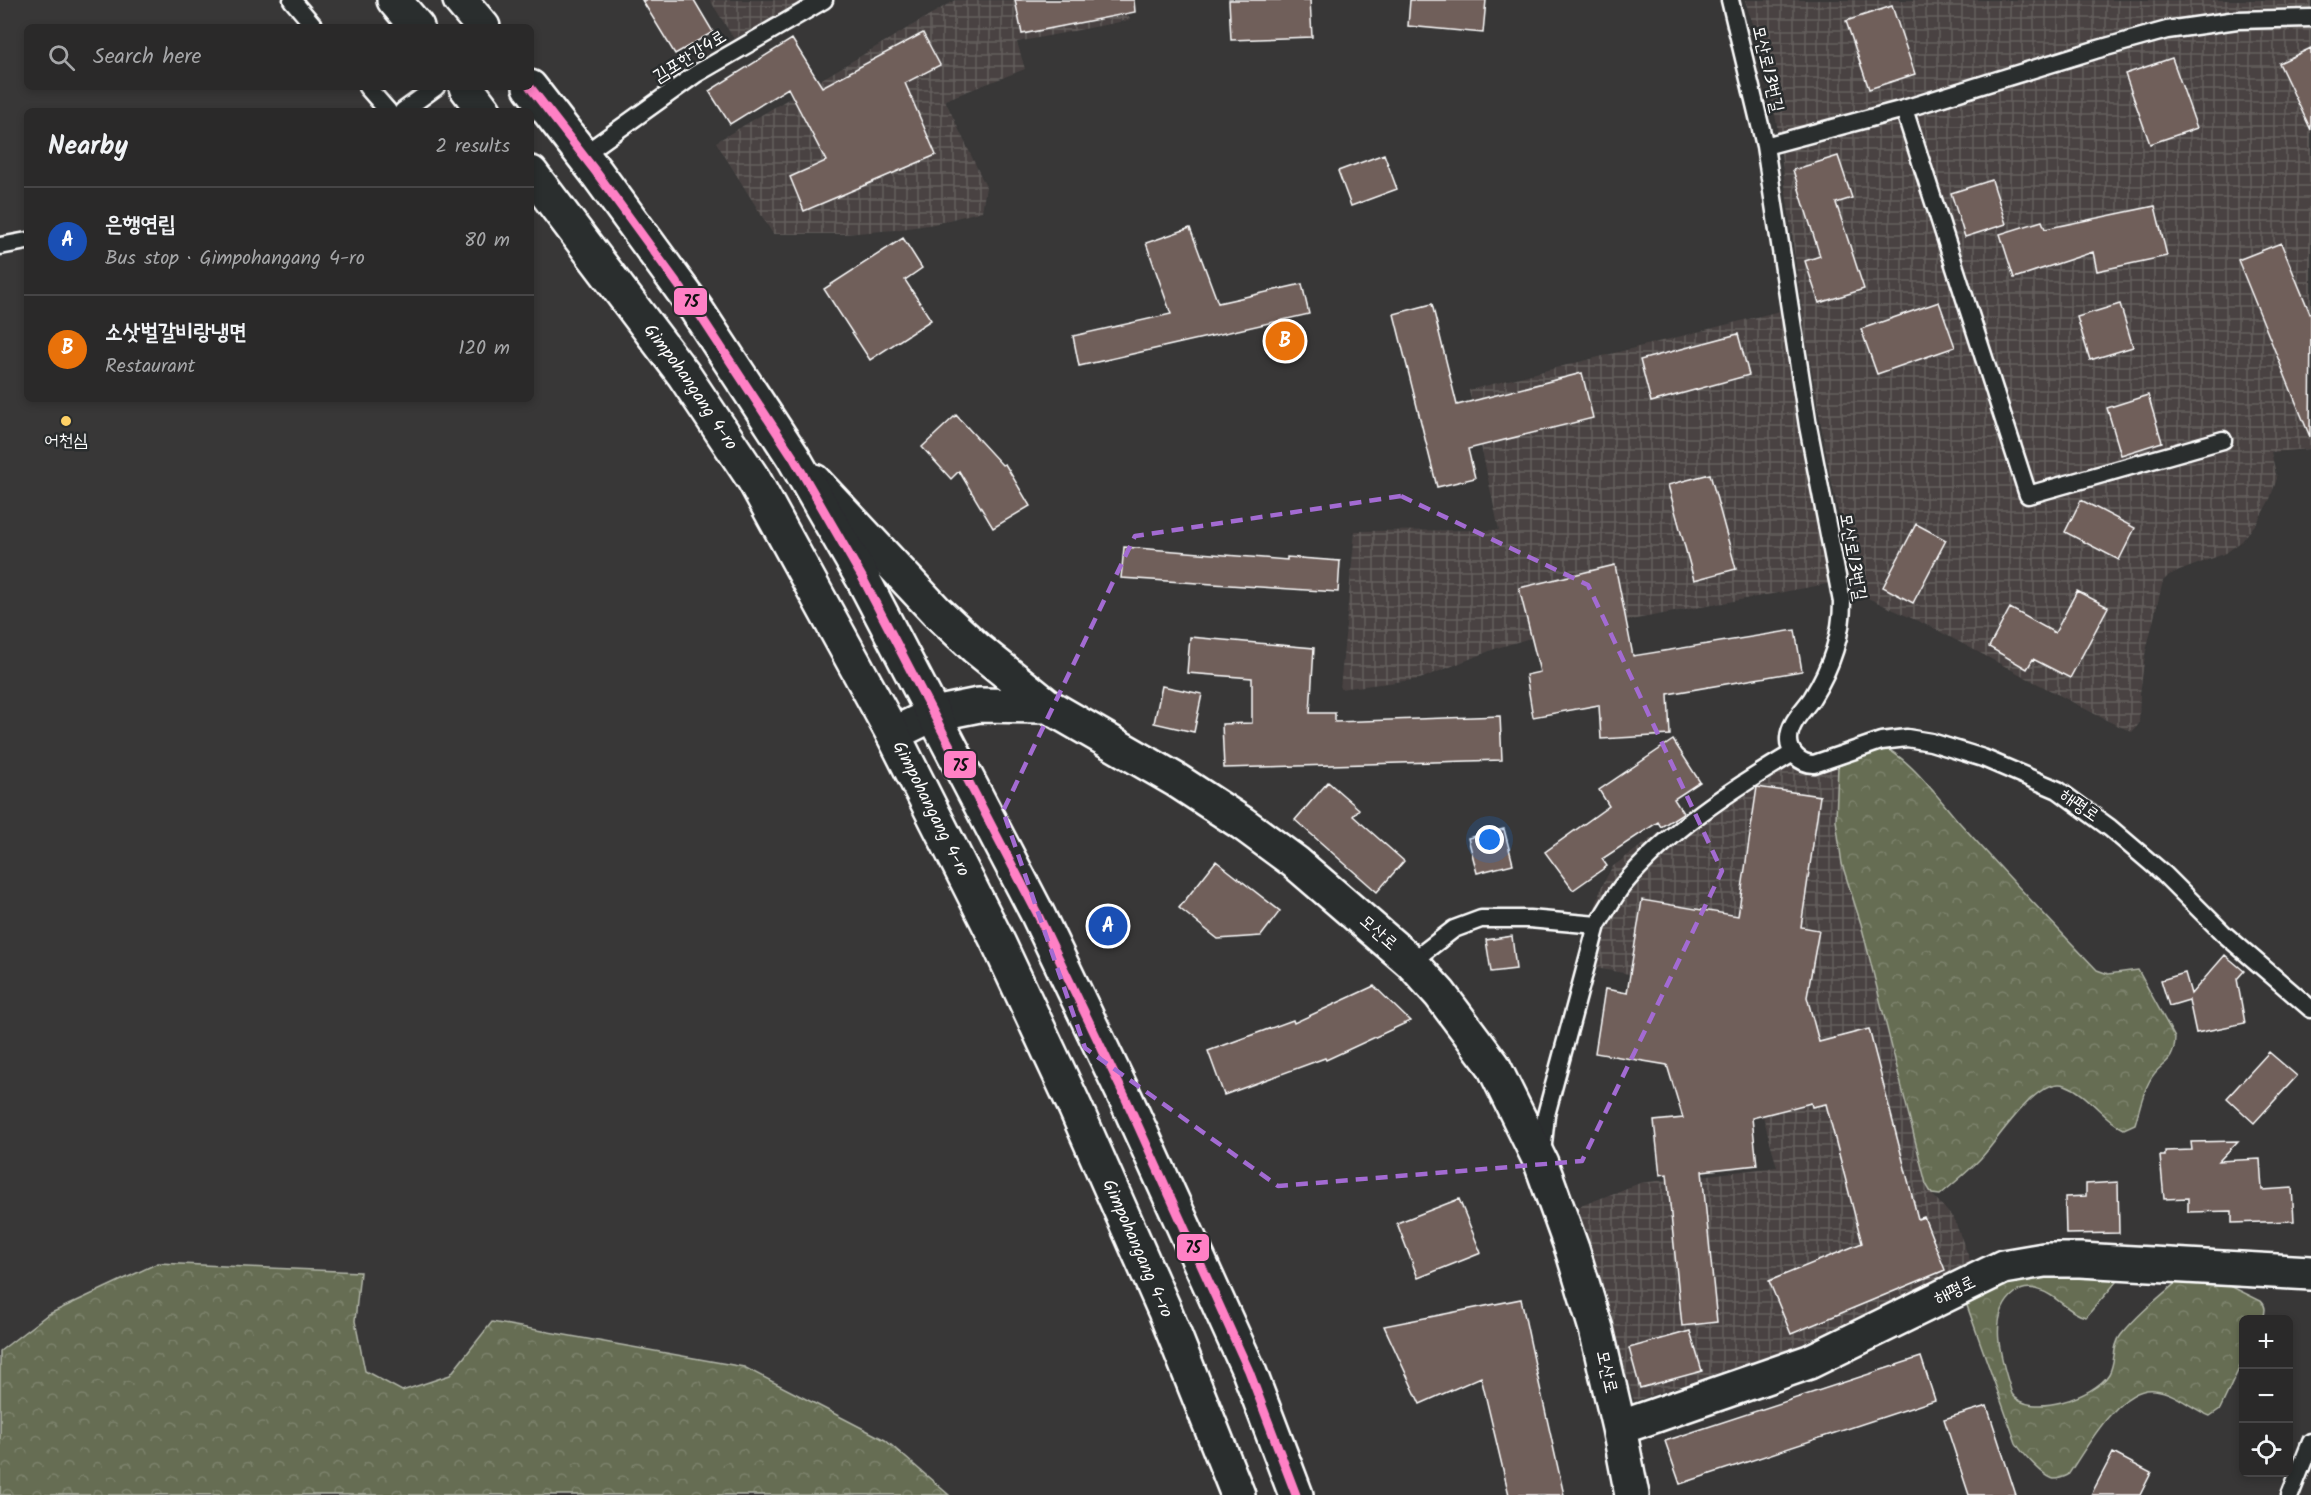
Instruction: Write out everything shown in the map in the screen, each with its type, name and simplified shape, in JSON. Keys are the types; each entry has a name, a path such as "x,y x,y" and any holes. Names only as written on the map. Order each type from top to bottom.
{"street":[{"path":"394,0 414,24"},
{"path":"460,0 480,24"},
{"path":"468,90 482,108"},
{"path":"532,90 696,309 793,457 862,577 1037,913 1126,1099 1249,1371 1296,1495"},
{"name":"Gimpohangang 4-ro","path":"534,177 684,375 754,480 893,734 999,944 1070,1096 1164,1309 1238,1495"},
{"path":"793,457 936,611 976,648 1048,706"},
{"name":"모산로","path":"893,734 934,714 979,705 1048,706 1176,780 1242,823 1295,862 1411,962 1440,994 1493,1065 1541,1163 1575,1259 1596,1329 1632,1495"},
{"name":"해평로","path":"1619,1428 1809,1362 2003,1267 2044,1260 2080,1260 2311,1273"}],"lane":[{"path":"292,0 312,24"},
{"name":"김포한강4로","path":"582,155 696,74 824,0"},
{"name":"모산로13번길","path":"1730,0 1766,146 1808,426 1842,602 1842,624 1835,651 1823,678 1791,729 1789,743 1793,753"},
{"path":"1766,146 1904,110 2095,50 2167,30 2237,20 2311,18"},
{"path":"370,90 385,108"},
{"path":"407,108 432,90"},
{"path":"1904,110 2028,495 2223,440"},
{"path":"0,246 24,242"},
{"name":"해평로","path":"1793,753 1806,764 1814,764 1881,741 1906,738 1931,742 1983,758 2058,790 2110,828 2155,867 2223,933 2311,1010"},
{"path":"1541,1163 1546,1115 1597,925 1621,888 1650,856 1684,826 1737,787 1793,753"},
{"path":"1411,962 1454,929 1481,919 1538,920 1597,925"},
{"path":"2290,1495 2311,1442"}],"highlighted area":[{"path":"1401,496 1588,585 1722,871 1582,1161 1278,1186 1085,1048 1003,811 1135,536"}],"shaded area":[{"path":"710,0 804,0 734,39"},
{"path":"955,0 1124,0 1130,20 1017,42 1025,69 945,100 986,187 982,211 934,224 895,230 844,234 773,234 716,142"},
{"path":"1745,0 2311,0 2311,449 2271,452 2277,478 2270,499 2258,521 2242,541 2226,553 2169,575 2163,581 2145,655 2139,724 2132,732 1933,628 1857,593 1829,471 1805,333 1777,125 1766,69"},
{"path":"1780,311 1800,443 1832,583 1527,639 1497,648 1420,679 1340,689 1355,531 1499,530 1469,390"},
{"path":"1784,750 1793,764 1803,770 1813,772 1838,766 1836,820 1842,864 1861,924 1911,1127 1932,1194 1954,1219 1971,1263 1793,1348 1634,1401 1578,1207 1640,1183 1777,1167 1729,992 1579,965 1601,888 1612,867 1707,798"}],"green space":[{"path":"1889,750 1917,773 1959,822 2097,970 2108,974 2138,970 2175,1038 2172,1054 2153,1075 2147,1087 2135,1124 2124,1129 2116,1125 2082,1094 2065,1085 2054,1085 2031,1099 1981,1158 1940,1195 1932,1194 1926,1184 1861,924 1842,864 1836,820 1838,766 1875,751"},
{"path":"158,1263 360,1272 355,1321 365,1371 402,1391 450,1375 492,1322 744,1367 885,1440 949,1495 0,1495 0,1351 47,1315"},
{"path":"2011,1273 2124,1273 2086,1317 2074,1312 2048,1293 2035,1289 2028,1288 2018,1291 2006,1303 1998,1327 2004,1369 2012,1394 2020,1401 2032,1405 2062,1402 2077,1397 2102,1382 2109,1374 2116,1344 2121,1335 2178,1281 2218,1280 2261,1301 2265,1312 2264,1315 2239,1315 2239,1369 2220,1409 2210,1416 2162,1391 2142,1391 2129,1398 2105,1421 2068,1475 2054,1479 2039,1469 2016,1443 1965,1300"}],"building":[{"path":"642,0 694,0 713,32 675,54"},
{"path":"1015,0 1134,0 1135,12 1022,34"},
{"path":"1229,0 1310,0 1312,37 1231,40"},
{"path":"1410,0 1486,0 1483,33 1408,26"},
{"path":"1892,6 1915,74 1869,89 1846,21"},
{"path":"923,33 940,65 905,83 936,155 804,211 790,177 826,161 788,88 730,124 709,91 792,39 822,87"},
{"path":"2311,48 2311,130 2279,63"},
{"path":"2172,58 2197,128 2150,144 2125,74"},
{"path":"1384,154 1397,189 1351,206 1338,171"},
{"path":"1838,156 1852,198 1836,203 1864,289 1819,303 1805,261 1820,256 1793,170"},
{"path":"1992,180 2006,224 1965,237 1951,193"},
{"path":"2155,206 2167,256 2097,271 2093,252 2014,278 2000,234 2042,221 2045,229"},
{"path":"1190,228 1218,303 1302,284 1309,314 1079,366 1073,336 1171,314 1146,243"},
{"path":"903,238 922,268 905,280 931,320 870,360 824,289"},
{"path":"2281,243 2311,316 2310,437 2238,260"},
{"path":"1939,302 1955,347 1877,374 1861,329"},
{"path":"1432,304 1457,405 1582,373 1593,418 1468,449 1475,478 1437,487 1394,314"},
{"path":"2120,304 2133,347 2090,360 2077,317"},
{"path":"1738,334 1749,375 1651,402 1640,360"},
{"path":"2148,395 2162,442 2121,455 2107,408"},
{"path":"956,415 1002,465 1005,464 1030,506 993,528 959,471 951,479 922,447"},
{"path":"1710,474 1736,569 1694,580 1668,485"},
{"path":"2081,500 2135,528 2119,560 2065,532"},
{"path":"1916,524 1946,540 1913,603 1883,587"},
{"path":"1124,547 1287,560 1287,557 1340,561 1338,592 1121,578"},
{"path":"1615,565 1633,656 1795,630 1802,671 1668,694 1670,735 1601,739 1599,705 1533,717 1526,675 1540,672 1519,588"},
{"path":"2077,591 2108,607 2070,678 2033,659 2027,669 1989,647 2010,608 2055,633"},
{"path":"1190,637 1314,648 1310,713 1335,713 1335,722 1500,716 1502,760 1224,768 1222,724 1252,723 1252,678 1187,673"},
{"path":"1162,686 1202,694 1194,732 1154,723"},
{"path":"1673,740 1700,782 1674,799 1683,813 1661,827 1658,822 1602,859 1607,866 1573,890 1545,852 1609,806 1599,790"},
{"path":"1328,782 1359,809 1353,816 1404,861 1377,892 1295,820"},
{"path":"1757,787 1820,796 1801,927 1819,930 1807,997 1819,1042 1869,1029 1918,1219 1924,1217 1945,1270 1791,1334 1769,1281 1862,1243 1826,1104 1812,1107 1811,1103 1752,1118 1757,1165 1702,1171 1717,1322 1682,1326 1667,1174 1660,1175 1654,1121 1683,1118 1667,1065 1595,1053 1605,989 1627,993 1642,900 1738,916"},
{"path":"1504,829 1513,864 1477,873 1468,838"},
{"path":"1216,861 1280,911 1261,936 1218,939 1179,908"},
{"path":"1512,936 1516,969 1491,972 1486,940"},
{"path":"2225,955 2244,971 2237,979 2245,1023 2196,1033 2189,1000 2169,1006 2161,980 2185,973 2191,994"},
{"path":"1374,986 1410,1021 1326,1060 1325,1058 1224,1095 1208,1051 1293,1020 1294,1023"},
{"path":"2269,1052 2297,1076 2254,1123 2227,1098"},
{"path":"2238,1141 2219,1161 2260,1159 2262,1190 2292,1188 2294,1221 2232,1223 2232,1211 2188,1212 2188,1198 2164,1199 2160,1156 2165,1156 2165,1151 2192,1150 2191,1142"},
{"path":"2118,1182 2119,1233 2066,1234 2065,1197 2086,1196 2086,1184"},
{"path":"1459,1199 1481,1253 1418,1278 1397,1223"},
{"path":"1521,1299 1564,1495 1509,1495 1481,1377 1420,1404 1384,1326"},
{"path":"1690,1331 1702,1371 1640,1388 1629,1348"},
{"path":"1921,1357 1935,1400 1680,1484 1665,1441"},
{"path":"1987,1406 2016,1495 1969,1495 1944,1419"},
{"path":"2113,1453 2151,1473 2140,1495 2091,1495"}],"transit line":[{"name":"75","path":"532,90 596,172 696,309 793,457 862,577 1037,913 1126,1099 1249,1371 1296,1495"}],"place":[{"name":"소삿벌갈비랑냉면","path":"1285,341"},
{"name":"어천심","path":"66,421"},
{"name":"은행연립","path":"1108,926"}]}
